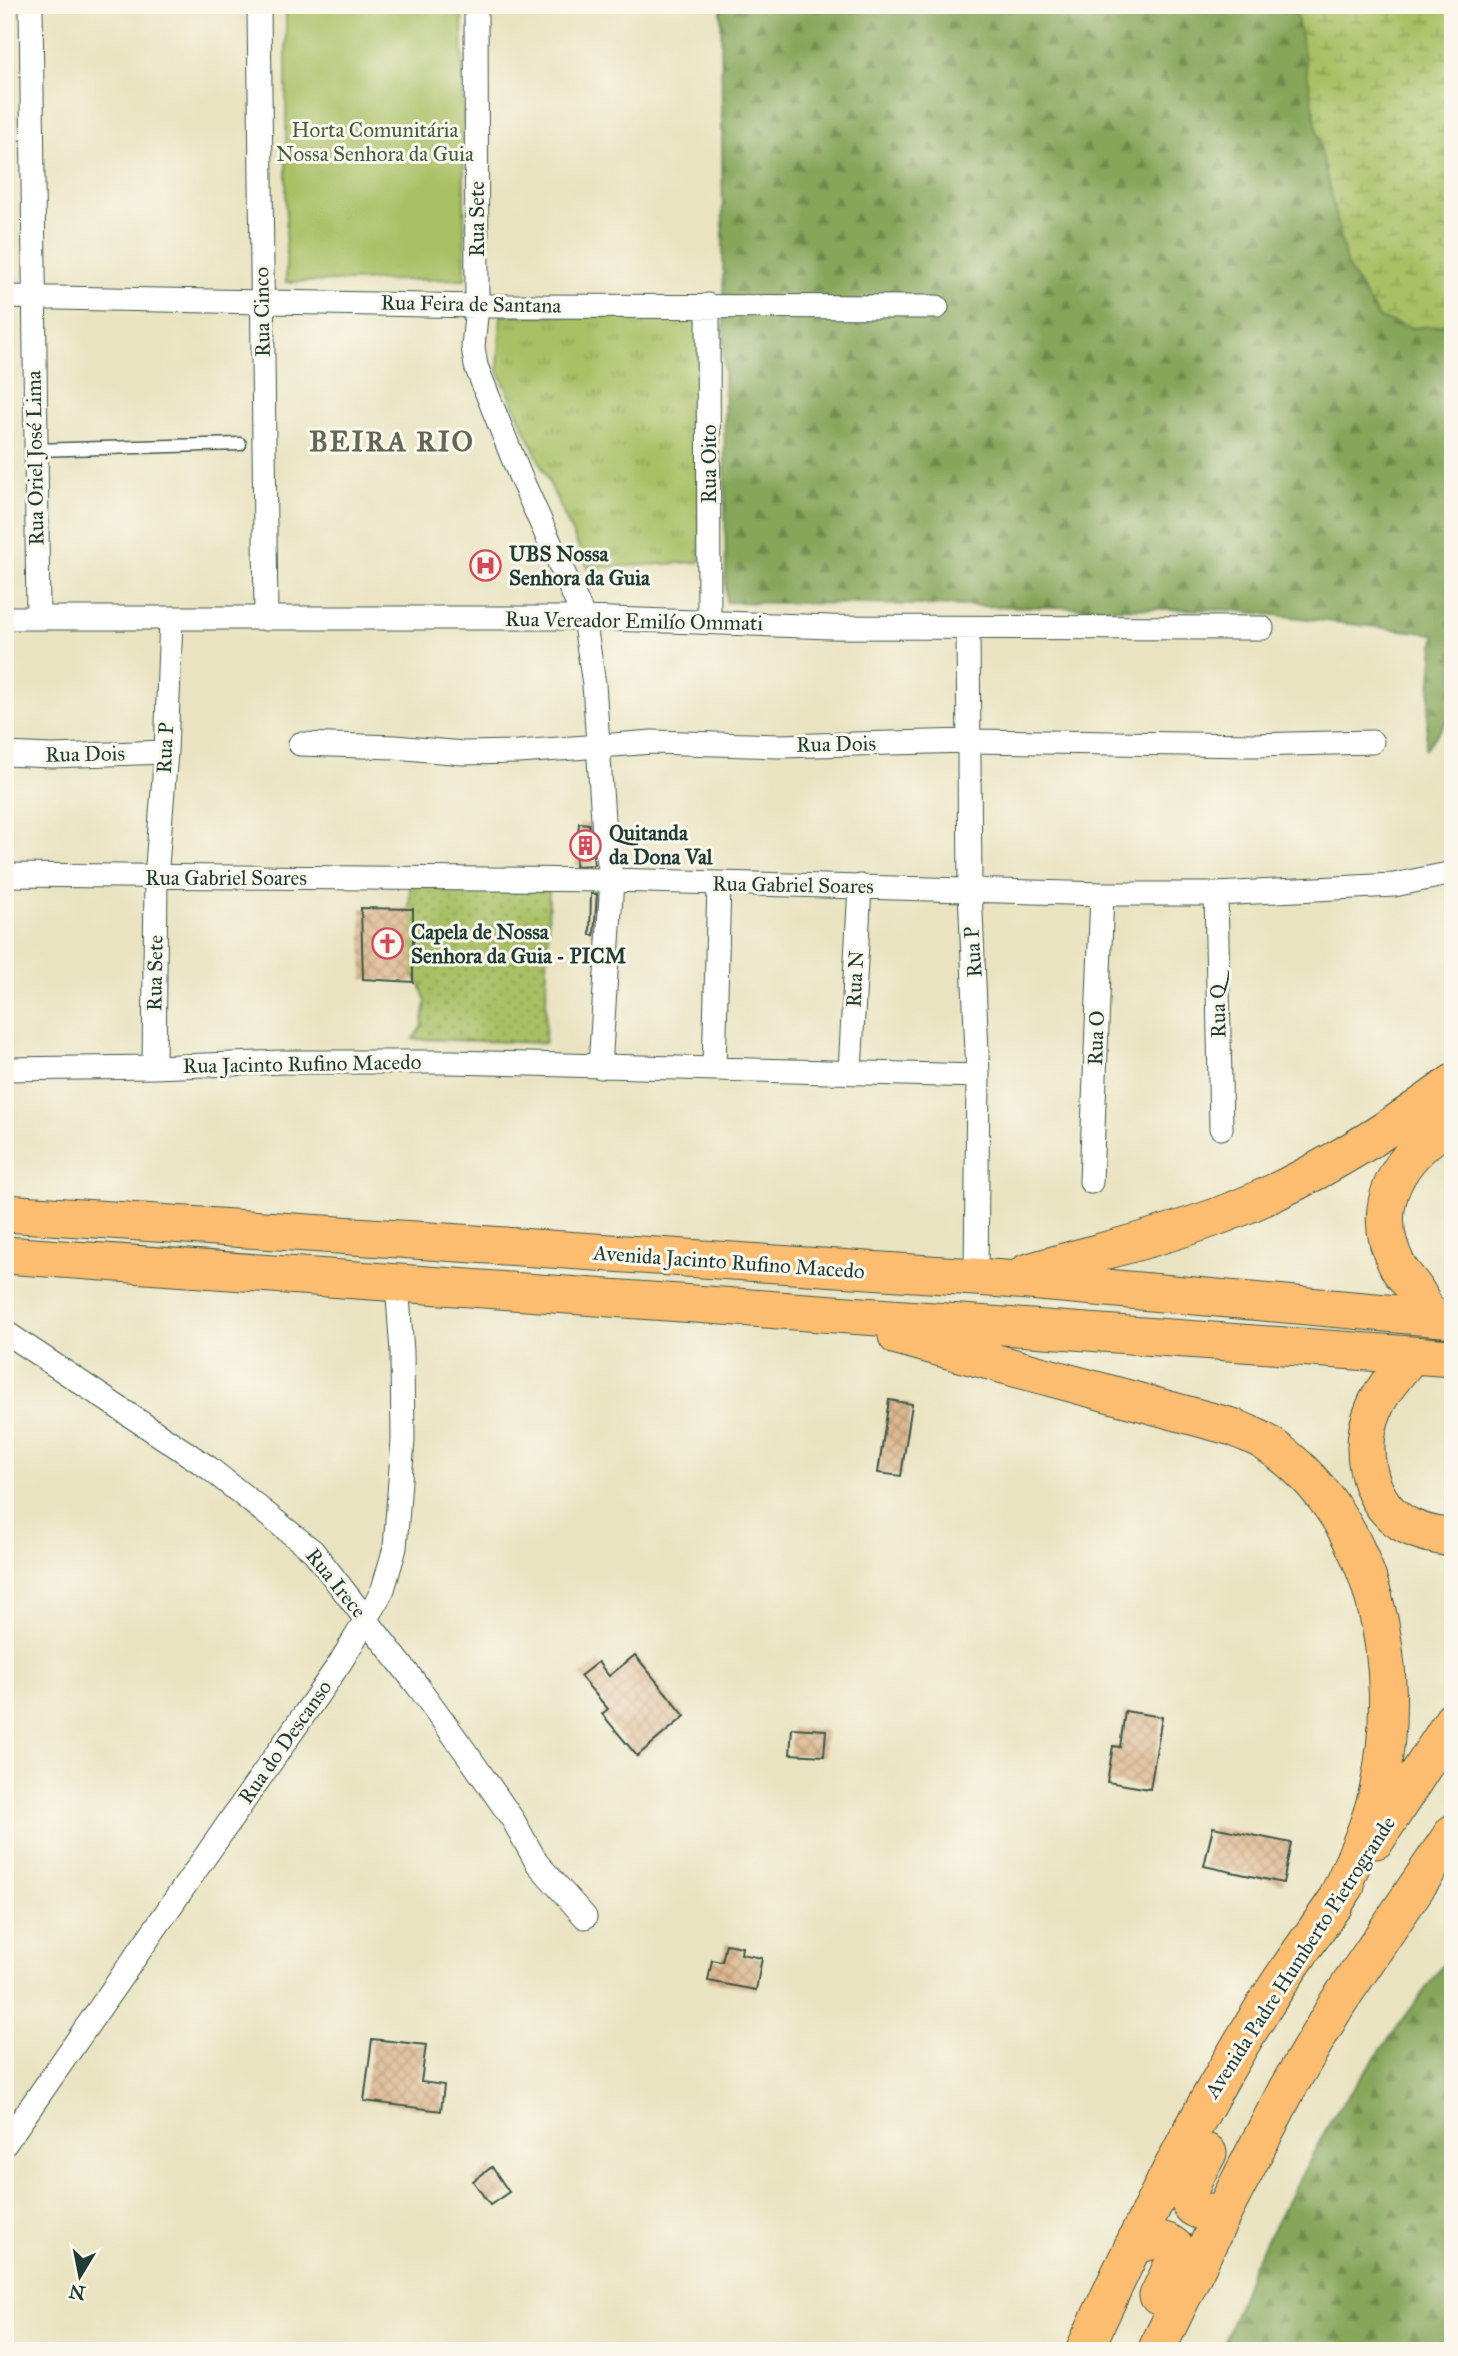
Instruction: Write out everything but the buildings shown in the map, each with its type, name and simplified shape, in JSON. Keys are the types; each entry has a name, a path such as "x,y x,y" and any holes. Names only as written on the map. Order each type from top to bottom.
{"main road":[{"path":"991,1278 1166,1234 1219,1216 1285,1186 1348,1152 1453,1083"},
{"path":"1441,1318 1398,1268 1390,1249 1386,1209 1394,1178 1416,1148 1453,1123"},
{"name":"Avenida Jacinto Rufino Macedo","path":"5,1213 991,1278 1441,1318"},
{"path":"221,1270 202,1258 200,1249 204,1241 215,1237 267,1241 351,1237"},
{"path":"5,1255 1453,1358"},
{"path":"495,1290 572,1281 630,1284 638,1282 641,1277 639,1270 615,1255"},
{"path":"818,1314 1236,1429 1264,1441 1299,1468 1333,1507 1360,1560 1380,1617 1387,1655 1388,1706 1378,1790 1368,1825 1334,1905"},
{"path":"1411,1356 1374,1408 1364,1443 1367,1466 1377,1494 1401,1522 1419,1530 1453,1538"},
{"name":"Avenida Padre Humberto Pietrogrande","path":"1084,2351 1132,2248 1206,2104 1266,2003 1334,1905 1453,1720"},
{"path":"1156,2351 1287,2089 1337,2004 1453,1833"},
{"path":"1224,2211 1195,2208 1187,2193 1238,2096 1266,2003"},
{"path":"1132,2248 1147,2241 1160,2240 1173,2245 1177,2255 1132,2351"}],"street":[{"name":"Rua Oriel José Lima","path":"31,5 38,618"},
{"name":"Rua Cinco","path":"259,5 266,619"},
{"name":"Rua Sete","path":"476,5 477,306"},
{"name":"Rua Feira de Santana","path":"5,297 477,306 937,307"},
{"name":"Rua Oito","path":"708,305 709,622"},
{"path":"477,306 473,347 476,366 520,476 584,618 591,655 601,805 612,880 600,1067"},
{"name":"Rua Vereador Emilío Ommati","path":"5,618 584,618 831,627 1262,628"},
{"name":"Rua P","path":"156,878 166,752 170,618"},
{"name":"Rua P","path":"968,628 970,890 991,1278"},
{"name":"Rua Dois","path":"300,744 395,747 463,753 519,752 653,742 779,746 968,741 1241,745 1372,742"},
{"name":"Rua Dois","path":"5,754 166,752"},
{"name":"Rua Gabriel Soares","path":"5,876 612,880 1102,894 1216,894 1394,885 1453,873"},
{"name":"Rua Sete","path":"154,1067 156,878"},
{"path":"715,1068 719,884"},
{"name":"Rua N","path":"850,1071 860,886"},
{"name":"Rua O","path":"1091,1182 1102,894"},
{"name":"Rua Q","path":"1216,894 1221,1128"},
{"name":"Rua Jacinto Rufino Macedo","path":"5,1069 451,1062 978,1076"},
{"name":"Rua do Descanso","path":"5,2144 340,1663 383,1589 395,1548 403,1440 402,1352 397,1283"},
{"name":"Rua Irece","path":"5,1332 209,1468 313,1551 478,1769 513,1819 537,1863 585,1917"}],"lane":[{"path":"35,450 240,444"}],"green space":[{"name":"Horta Comunitária Nossa Senhora da Guia","path":"286,5 462,5 465,279 286,282"},
{"path":"721,5 1453,5 1453,714 1425,749 1435,634 1231,610 726,602"},
{"path":"1295,5 1453,5 1453,324 1412,328 1379,318 1347,266 1321,151"},
{"path":"5,51 11,52 9,125 5,125"},
{"path":"501,315 698,318 700,562 588,568 498,370"},
{"path":"410,886 549,891 545,1043 413,1039 422,1026 426,1002 420,985 408,969"},
{"path":"1453,1951 1453,2351 1221,2351 1252,2268 1333,2116"}],"place":[{"name":"UBS Nossa Senhora da Guia","path":"486,566"},
{"name":"Quitanda da Dona Val","path":"586,845"},
{"name":"Capela de Nossa Senhora da Guia - PICM","path":"388,944"}],"district":[{"name":"BEIRA RIO","path":"392,441"}]}
